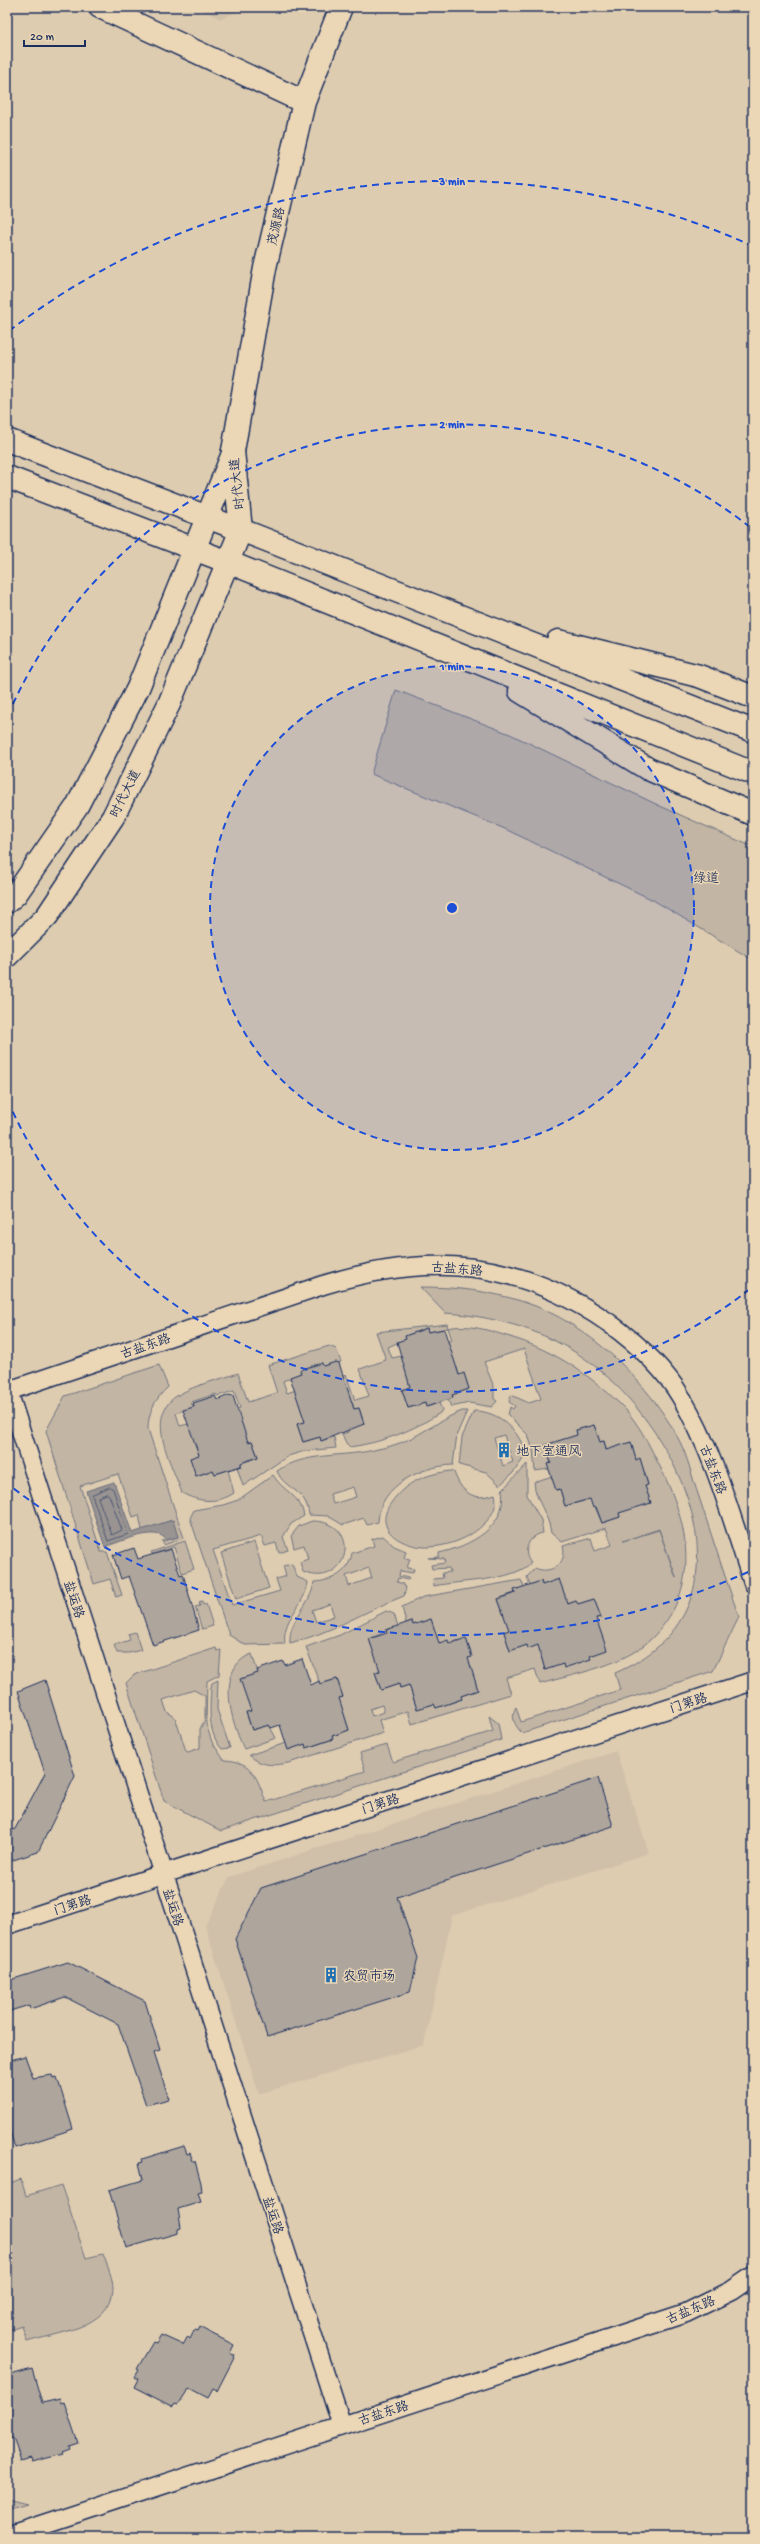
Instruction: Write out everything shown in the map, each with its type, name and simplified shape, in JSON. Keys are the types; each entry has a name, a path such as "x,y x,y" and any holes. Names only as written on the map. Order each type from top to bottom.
{"main road":[{"path":"100,7 304,102"},
{"name":"茂源路","path":"234,451 265,268 304,102 340,7"},
{"path":"7,440 476,621 753,731"},
{"name":"时代大道","path":"7,902 77,806 138,688 234,451"},
{"name":"时代大道","path":"7,956 47,916 113,817 169,704 241,530 234,451"},
{"path":"7,477 228,562 753,773"},
{"path":"476,621 699,676 753,697"},
{"path":"462,657 648,769 753,814"}],"street":[{"name":"古盐东路","path":"7,1389 323,1285 373,1271 413,1266 454,1266 529,1280 562,1294 629,1338 680,1395 699,1431 717,1475 753,1583"},
{"name":"盐运路","path":"7,1389 342,2426"},
{"name":"门第路","path":"7,1925 753,1681"},
{"name":"古盐东路","path":"7,2536 686,2313 731,2291 753,2276"}],"shaded area":[{"path":"196,7 246,7 221,19"},
{"path":"616,1751 649,1853 452,1916 424,2045 259,2094 205,1926 229,1877"}],"green space":[{"name":"绿道","path":"396,690 510,734 660,806 753,847 753,960 653,900 505,829 371,774"},
{"path":"420,1287 486,1292 511,1298 548,1311 593,1339 633,1376 651,1397 666,1418 685,1453 739,1617 713,1671 522,1733 517,1727 513,1718 516,1707 521,1722 620,1690 615,1673 660,1645 686,1610 697,1569 694,1525 681,1480 658,1438 629,1399 596,1367 580,1355 562,1345 525,1328 485,1318 445,1313"},
{"path":"447,1324 448,1328 428,1332 427,1328 405,1336 406,1339 388,1347 392,1358 402,1356 410,1387 402,1390 408,1408 425,1403 427,1407 439,1403 442,1410 440,1413 419,1425 397,1435 350,1447 346,1443 342,1434 348,1432 347,1429 364,1423 359,1408 354,1409 352,1401 336,1406 338,1377 346,1374 355,1400 369,1396 360,1369 386,1360 376,1332"},
{"path":"463,1326 487,1330 542,1349 558,1357 601,1386 626,1410 639,1427 650,1446 676,1504 686,1550 685,1573 680,1595 669,1617 653,1637 642,1647 615,1662 540,1684 535,1669 506,1678 511,1694 412,1724 408,1711 379,1720 383,1733 292,1762 275,1765 259,1762 249,1755 286,1743 288,1749 305,1744 307,1748 333,1739 332,1736 349,1730 343,1712 333,1700 343,1697 337,1679 320,1684 306,1647 340,1635 386,1611 394,1614 398,1626 369,1639 384,1669 375,1672 381,1690 399,1684 400,1688 418,1682 411,1692 417,1709 434,1704 436,1708 462,1699 461,1696 478,1690 472,1672 465,1659 472,1656 466,1639 433,1646 437,1637 431,1619 413,1625 412,1621 406,1623 402,1607 423,1597 521,1580 524,1587 515,1593 498,1599 504,1616 512,1614 513,1629 504,1632 510,1650 527,1645 528,1648 546,1642 548,1649 540,1652 544,1666 563,1664 564,1667 590,1656 593,1619 600,1617 594,1599 578,1604 576,1601 561,1606 565,1597 559,1580 542,1585 541,1581 530,1585 527,1577 535,1568 541,1570 552,1569 560,1563 563,1558 563,1546 591,1538 595,1551 612,1545 606,1528 562,1542 551,1533 548,1520 535,1489 534,1482 552,1476 556,1490 560,1489 565,1506 584,1501 587,1489 602,1523 620,1517 618,1510 651,1503 645,1486 648,1484 640,1459 636,1460 631,1442 613,1448 608,1456 604,1441 600,1442 594,1425 576,1430 579,1439 545,1445 551,1463 548,1464 549,1469 535,1471 533,1450 528,1435 508,1415 510,1407 513,1409 515,1406 509,1402 511,1395 529,1403 541,1399 524,1349 484,1362 494,1387 494,1399 497,1401 492,1407 469,1403 451,1407 448,1400 453,1398 452,1395 469,1389 464,1374 459,1375 457,1367 441,1372 443,1343 452,1340 448,1328","holes":["659,1529 676,1577 676,1578 659,1530 623,1541","382,1705 384,1712 372,1716 370,1709"]},
{"path":"329,1346 336,1349 341,1362 323,1366 322,1363 300,1370 301,1373 283,1381 287,1393 296,1390 305,1422 297,1424 303,1442 320,1437 321,1441 334,1437 336,1448 305,1451 288,1456 243,1486 237,1467 241,1466 241,1463 258,1457 252,1441 248,1442 232,1411 240,1408 234,1391 217,1396 216,1394 191,1402 193,1407 176,1413 180,1426 188,1424 203,1448 197,1450 199,1455 196,1476 213,1470 215,1474 228,1470 234,1493 221,1499 201,1500 182,1493 163,1440 161,1426 163,1414 169,1403 180,1394 194,1387 238,1373 248,1402 277,1393 268,1365"},
{"path":"159,1365 168,1387 159,1396 153,1406 149,1417 148,1429 184,1538 164,1545 162,1541 178,1537 172,1520 142,1530 139,1515 133,1517 118,1474 80,1486 101,1552 107,1552 122,1595 116,1597 110,1579 94,1584 46,1431 65,1396"},
{"path":"462,1411 467,1411 457,1434 453,1465 428,1469 404,1480 394,1488 386,1498 380,1509 378,1522 367,1525 364,1518 343,1525 328,1516 309,1515 307,1506 300,1494 285,1483 277,1471 300,1460 365,1452 384,1448 408,1440","holes":["353,1487 356,1497 333,1504 330,1494"]},
{"path":"474,1411 492,1414 508,1424 514,1431 523,1446 526,1455 513,1473 500,1485 486,1472 459,1465 462,1437","holes":["504,1435 513,1462 503,1466 494,1438"]},
{"path":"527,1464 527,1495 541,1520 543,1533 538,1534 530,1540 528,1545 527,1554 531,1563 511,1574 499,1577 434,1586 433,1579 443,1578 442,1573 450,1572 449,1568 432,1569 431,1565 445,1563 444,1559 428,1558 439,1557 439,1553 463,1545 484,1533 493,1524 499,1514 502,1503 502,1490"},
{"path":"451,1471 454,1472 460,1485 469,1494 480,1497 495,1494 495,1507 487,1521 466,1537 444,1545 420,1547 401,1541 394,1536 388,1529 385,1522 386,1513 391,1503 397,1496 410,1484 417,1480 433,1474"},
{"path":"273,1475 282,1486 296,1498 304,1516 291,1524 283,1537 288,1550 279,1553 276,1543 265,1546 261,1536 213,1550 232,1605 280,1591 276,1579 286,1576 283,1566 292,1564 297,1577 308,1582 303,1599 286,1627 285,1644 245,1645 229,1635 190,1518 194,1510 223,1505 238,1500"},
{"path":"312,1521 329,1524 339,1532 345,1542 345,1554 340,1564 331,1572 319,1575 303,1572 300,1562 308,1559 304,1545 294,1548 291,1536 299,1526"},
{"path":"383,1536 394,1546 406,1551 404,1558 410,1559 407,1568 414,1569 413,1573 400,1571 399,1576 409,1578 408,1580 398,1578 397,1582 404,1584 406,1587 404,1596 320,1634 290,1643 292,1627 309,1598 314,1582 327,1580 339,1575 347,1566 352,1553 374,1546 372,1539","holes":["369,1568 372,1578 349,1586 346,1576","330,1604 334,1616 316,1622 312,1610"]},
{"path":"185,1541 194,1569 182,1573 174,1547 152,1554 151,1552"},
{"path":"254,1542 269,1588 236,1599 221,1553"},
{"path":"202,1601 203,1605 206,1604 213,1626 202,1629 195,1607 200,1606 199,1602"},
{"path":"135,1632 141,1650 129,1653 117,1653 114,1645 130,1640 128,1634"},
{"path":"216,1648 217,1651 221,1650 219,1675 207,1681 206,1724 212,1742 224,1760 242,1764 253,1773 266,1802 365,1771 360,1753 387,1745 393,1762 493,1731 489,1716 498,1723 501,1740 221,1831 164,1801 126,1683 134,1675","holes":["194,1690 205,1696 205,1719 200,1729 200,1748 188,1752 186,1751 175,1717 167,1712 163,1700"]},
{"path":"252,1654 258,1673 241,1679 255,1709 246,1713 252,1730 269,1725 276,1738 244,1749 231,1711 229,1696 230,1683 233,1671 240,1661"},
{"path":"218,1680 217,1709 230,1748 222,1749 217,1743 210,1720 211,1687 212,1683"},
{"path":"21,2179 26,2196 61,2185 86,2258 103,2254 113,2285 110,2302 103,2312 93,2321 66,2332 27,2342 22,2326 7,2331 7,2184"},
{"path":"7,2500 27,2505 7,2511"}],"water":[{"path":"114,1482 132,1533 173,1520 178,1537 166,1540 162,1536 147,1534 105,1547 86,1491"}],"building":[{"path":"427,1328 428,1332 444,1329 459,1375 464,1373 469,1389 452,1395 453,1398 426,1407 425,1403 408,1408 402,1390 410,1387 397,1342 406,1339 405,1336"},
{"path":"336,1362 339,1363 354,1409 359,1408 364,1424 321,1441 320,1437 303,1442 297,1424 305,1422 290,1377 301,1373 300,1370 312,1366 322,1363 323,1366"},
{"path":"229,1395 233,1396 248,1442 252,1441 258,1457 241,1463 241,1466 215,1474 213,1470 196,1476 190,1458 199,1455 183,1410 194,1407 193,1403 215,1396 217,1400"},
{"path":"594,1425 600,1442 604,1441 606,1450 631,1442 636,1460 640,1458 648,1485 645,1486 651,1503 619,1513 620,1517 602,1523 596,1507 593,1508 590,1499 565,1506 560,1489 556,1490 547,1464 551,1463 545,1445 577,1435 576,1430"},
{"path":"134,1548 138,1559 171,1549 180,1575 183,1574 199,1630 153,1645 129,1576 121,1579 113,1555"},
{"path":"559,1579 568,1604 576,1601 578,1604 594,1599 601,1617 596,1618 607,1650 590,1656 591,1659 564,1668 563,1664 545,1670 538,1645 528,1649 527,1645 510,1651 504,1632 509,1630 498,1599 515,1593 514,1590 541,1581 542,1585"},
{"path":"431,1619 439,1643 448,1640 449,1644 466,1638 472,1657 468,1658 478,1690 461,1696 462,1699 436,1708 434,1704 417,1709 409,1685 400,1688 399,1684 381,1690 375,1672 380,1671 369,1639 387,1633 386,1630 412,1621 413,1625"},
{"path":"302,1659 311,1685 319,1681 320,1684 337,1679 343,1697 339,1698 349,1730 332,1736 333,1739 306,1748 305,1744 288,1750 280,1725 271,1728 269,1725 252,1730 246,1712 251,1711 240,1679 258,1673 257,1670 283,1661 285,1665"},
{"path":"45,1680 75,1776 38,1852 7,1862 7,1832 15,1829 45,1773 18,1691"},
{"path":"598,1778 613,1826 397,1897 418,1958 410,1992 267,2037 235,1939 261,1888"},
{"path":"68,1962 145,2001 160,2050 154,2052 169,2099 146,2105 118,2024 65,1997 30,2009 29,2005 7,2012 7,1981"},
{"path":"25,2056 33,2078 52,2075 53,2078 57,2077 73,2129 15,2148 7,2122 7,2061"},
{"path":"184,2146 187,2154 190,2153 193,2161 195,2161 201,2183 202,2192 198,2193 201,2202 178,2209 181,2228 178,2229 178,2233 126,2248 109,2190 143,2180 139,2163 143,2162 142,2159"},
{"path":"199,2327 234,2345 230,2353 235,2356 217,2391 213,2389 208,2398 189,2388 178,2405 175,2404 173,2407 134,2387 138,2379 135,2377 139,2370 137,2369 153,2342 156,2343 161,2335 183,2345 188,2336 190,2338 194,2330 197,2331"},
{"path":"32,2369 42,2403 60,2399 61,2403 64,2402 78,2443 69,2446 70,2449 62,2452 63,2454 32,2462 31,2458 21,2461 13,2438 7,2440 7,2376"}],"place":[{"name":"地下室通风","path":"504,1450"},
{"name":"农贸市场","path":"331,1975"}]}
